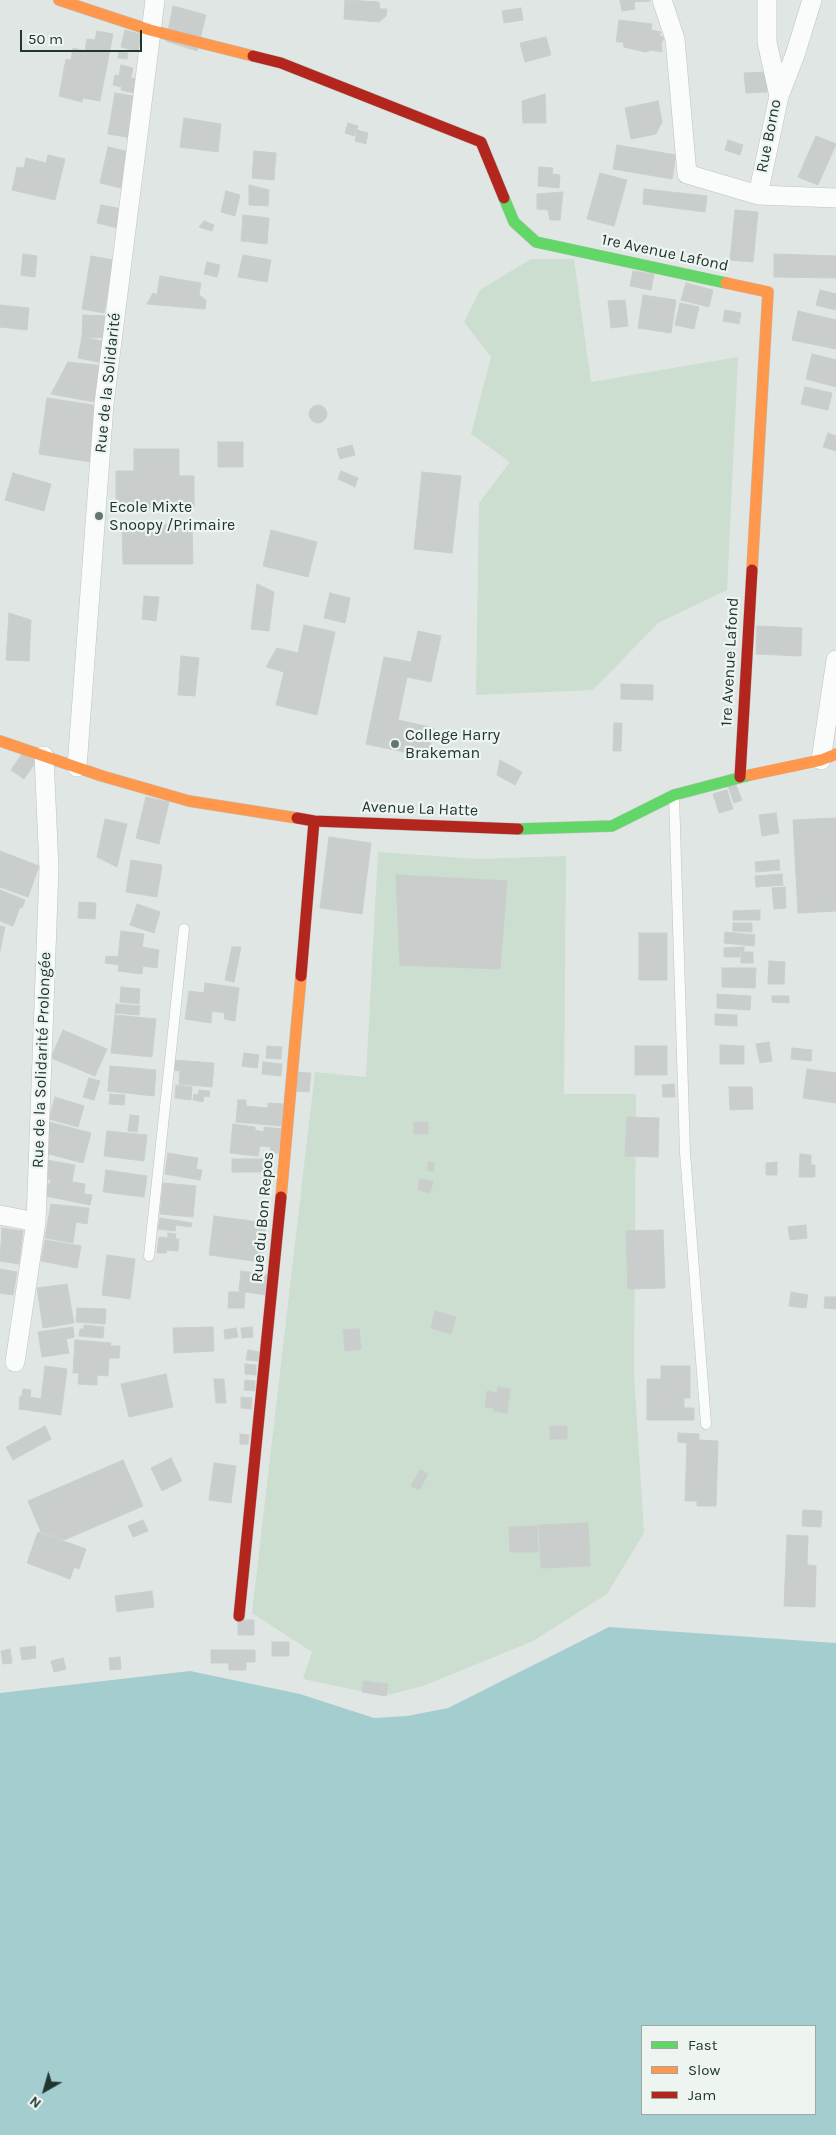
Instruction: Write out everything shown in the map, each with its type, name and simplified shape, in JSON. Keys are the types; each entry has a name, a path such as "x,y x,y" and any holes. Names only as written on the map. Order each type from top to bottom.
{"street":[{"path":"59,0 150,30"},
{"name":"Rue de la Solidarité","path":"77,767 104,404 155,0"},
{"path":"662,0 674,39 687,174 758,195"},
{"name":"Rue Borno","path":"767,0 767,42 779,96 758,195 836,198"},
{"path":"779,96 795,55 812,0"},
{"name":"1re Avenue Lafond","path":"150,30 281,62 481,142 514,222 536,242 768,292 740,777"},
{"path":"829,757 836,660"},
{"name":"Avenue La Hatte","path":"0,741 189,801 314,820 513,829 612,826 674,795 740,777 829,757"},
{"name":"Rue de la Solidarité Prolongée","path":"15,1362 36,1222 49,868 44,756"},
{"name":"Rue du Bon Repos","path":"239,1616 275,1272 314,820"},
{"path":"0,1215 36,1222"}],"lane":[{"path":"674,795 685,1153 706,1424"},
{"path":"149,1256 184,929"}],"green space":[{"path":"531,259 574,259 591,382 738,357 727,590 658,623 593,690 476,695 479,503 510,462 471,434 491,357 464,322 480,290"},
{"path":"378,852 477,859 566,856 564,1094 636,1094 634,1374 644,1533 607,1594 533,1641 423,1686 384,1696 303,1679 312,1652 252,1613 315,1072 366,1077"}],"water":[{"path":"609,1627 836,1643 836,2135 0,2135 0,1693 190,1671 300,1694 374,1718 407,1716 448,1708"}],"building":[{"path":"345,0 379,2 380,9 387,9 386,16 379,22 344,19"},
{"path":"620,0 650,1 634,2 635,9 622,11"},
{"path":"173,6 206,15 197,51 166,41"},
{"path":"521,8 523,20 504,23 502,11"},
{"path":"619,20 652,24 651,30 661,32 659,35 664,38 661,44 662,52 652,50 645,52 624,47 623,42 616,42"},
{"path":"125,30 143,35 138,52 121,47"},
{"path":"97,31 113,34 100,101 83,98 82,102 59,96 66,59 71,60 73,48 85,51 87,39 95,40"},
{"path":"546,37 551,55 525,62 520,43"},
{"path":"119,52 128,53 127,59 118,58"},
{"path":"121,65 133,68 131,78 137,79 134,93 121,90 122,87 113,85 115,75 119,76"},
{"path":"766,72 767,92 746,93 744,73"},
{"path":"115,93 139,97 132,138 108,134"},
{"path":"545,94 546,123 523,123 522,101"},
{"path":"658,101 662,122 656,134 631,139 625,108"},
{"path":"184,118 221,124 218,152 180,147"},
{"path":"348,123 358,126 354,136 345,133"},
{"path":"357,130 368,133 366,144 355,141"},
{"path":"816,136 836,144 818,185 798,177"},
{"path":"728,140 743,145 740,155 725,150"},
{"path":"617,145 676,155 672,179 613,169"},
{"path":"108,147 130,152 121,188 100,183"},
{"path":"254,151 276,153 274,180 252,178"},
{"path":"48,155 65,159 55,200 12,190 17,167 24,168 26,158 46,163"},
{"path":"539,167 553,168 552,174 560,175 559,188 538,186"},
{"path":"600,173 627,180 614,226 587,219"},
{"path":"249,185 269,190 268,206 249,205"},
{"path":"644,189 707,196 705,212 643,204"},
{"path":"226,191 240,195 235,216 221,212"},
{"path":"563,192 560,220 550,220 548,210 537,209 537,194"},
{"path":"101,205 122,209 118,228 97,223"},
{"path":"735,210 758,212 753,262 730,260"},
{"path":"243,215 269,218 267,244 241,241"},
{"path":"204,221 214,225 212,231 199,227"},
{"path":"23,254 37,256 35,277 21,275"},
{"path":"774,254 836,256 836,278 774,277"},
{"path":"243,255 271,260 267,282 238,277"},
{"path":"91,256 113,260 104,313 82,309"},
{"path":"207,262 220,265 217,277 204,274"},
{"path":"633,271 654,274 651,290 630,286"},
{"path":"160,276 201,283 199,295 206,300 205,309 147,304 153,293 157,295"},
{"path":"686,283 713,290 709,307 681,300"},
{"path":"820,290 836,294 836,310 816,305"},
{"path":"643,295 676,300 671,333 638,328"},
{"path":"625,300 628,326 611,328 608,301"},
{"path":"680,303 699,307 694,329 675,325"},
{"path":"0,305 29,308 27,330 0,327"},
{"path":"725,310 741,313 739,324 723,321"},
{"path":"798,311 836,320 836,349 792,340"},
{"path":"83,315 108,316 107,338 82,337"},
{"path":"82,337 107,342 103,363 78,358"},
{"path":"812,354 836,360 836,387 806,379"},
{"path":"68,362 105,366 100,403 51,394"},
{"path":"805,387 832,393 828,410 801,404"},
{"path":"47,398 99,406 91,462 39,454"},
{"path":"318,405 324,408 327,414 324,420 318,423 312,420 309,414 312,408"},
{"path":"828,433 836,436 836,451 823,447"},
{"path":"218,442 243,442 243,467 218,467"},
{"path":"352,445 355,455 340,459 337,449"},
{"path":"134,449 179,449 179,476 194,476 194,508 116,508 116,471 134,471"},
{"path":"341,471 358,478 355,487 338,479"},
{"path":"422,472 461,476 452,553 414,549"},
{"path":"13,473 51,484 44,511 5,500"},
{"path":"192,524 193,564 123,564 122,525"},
{"path":"271,530 317,542 308,577 263,566"},
{"path":"257,584 274,592 269,631 251,629"},
{"path":"330,593 350,598 345,623 324,618"},
{"path":"144,596 159,597 156,621 142,619"},
{"path":"9,613 31,620 29,661 6,660"},
{"path":"304,625 335,632 317,715 276,705 284,672 266,667 277,648 298,653"},
{"path":"757,626 802,628 801,656 756,654"},
{"path":"418,631 441,636 431,682 407,677 398,720 434,728 428,757 366,744 384,657 411,662"},
{"path":"181,656 199,658 195,696 178,695"},
{"path":"621,684 653,685 653,700 621,699"},
{"path":"614,723 622,723 621,751 613,751"},
{"path":"24,751 37,760 24,779 11,770"},
{"path":"500,760 522,772 515,785 497,775"},
{"path":"735,783 742,800 734,803 728,786"},
{"path":"727,790 733,809 719,813 713,794"},
{"path":"146,797 169,802 159,844 136,838"},
{"path":"776,813 779,833 762,836 759,815"},
{"path":"836,818 836,911 798,913 793,820"},
{"path":"105,819 127,824 117,867 97,857"},
{"path":"329,837 371,843 362,914 320,908"},
{"path":"0,851 39,866 28,897 0,887"},
{"path":"131,860 162,865 157,897 126,892"},
{"path":"779,860 780,870 756,872 755,862"},
{"path":"782,874 783,885 756,887 755,876"},
{"path":"396,875 507,881 500,969 400,965"},
{"path":"785,887 786,908 774,909 772,888"},
{"path":"0,890 25,900 22,908 20,907 13,926 0,921"},
{"path":"79,902 96,903 95,919 78,918"},
{"path":"137,904 160,912 154,933 130,925"},
{"path":"760,910 760,920 733,920 733,911"},
{"path":"733,923 752,923 752,932 733,931"},
{"path":"0,926 5,927 0,951"},
{"path":"121,931 144,934 142,947 159,950 157,968 143,966 142,974 118,971 119,965 105,963 106,956 118,957"},
{"path":"725,932 755,935 754,946 724,943"},
{"path":"639,933 667,933 667,980 639,980"},
{"path":"232,947 241,947 234,982 225,980"},
{"path":"744,947 744,951 740,952 740,957 724,957 724,948"},
{"path":"741,952 753,952 753,963 741,963"},
{"path":"769,961 785,962 784,984 768,984"},
{"path":"722,968 756,968 755,988 722,987"},
{"path":"205,983 239,988 235,1021 224,1019 225,1013 212,1011 211,1023 185,1019 189,991 204,993"},
{"path":"121,987 140,989 139,1004 120,1002"},
{"path":"717,994 751,996 750,1010 717,1008"},
{"path":"772,996 789,996 789,1003 772,1002"},
{"path":"116,1004 140,1006 139,1015 115,1013"},
{"path":"715,1014 737,1015 737,1026 715,1025"},
{"path":"115,1015 156,1019 152,1057 111,1053"},
{"path":"63,1030 107,1049 95,1076 51,1058"},
{"path":"769,1042 772,1061 760,1063 756,1044"},
{"path":"720,1045 744,1046 744,1064 720,1064"},
{"path":"267,1046 282,1047 281,1059 266,1058"},
{"path":"635,1046 667,1046 667,1075 635,1075"},
{"path":"792,1048 812,1050 811,1061 791,1059"},
{"path":"244,1053 259,1055 257,1068 242,1066"},
{"path":"173,1060 214,1063 212,1087 179,1084 180,1071 172,1070"},
{"path":"263,1062 282,1064 281,1076 262,1074"},
{"path":"110,1066 156,1070 154,1096 108,1091"},
{"path":"807,1069 836,1073 836,1103 803,1098"},
{"path":"296,1072 311,1073 309,1092 295,1091"},
{"path":"89,1078 100,1081 94,1100 83,1097"},
{"path":"674,1084 675,1097 663,1097 662,1085"},
{"path":"176,1085 192,1087 191,1100 175,1098"},
{"path":"729,1087 752,1087 753,1109 730,1110"},
{"path":"199,1090 210,1091 209,1097 204,1096 203,1102 193,1100 194,1094 198,1095"},
{"path":"110,1094 125,1095 124,1105 109,1104"},
{"path":"55,1097 84,1106 78,1127 49,1119"},
{"path":"238,1100 246,1100 246,1106 268,1108 268,1103 283,1104 281,1126 236,1122"},
{"path":"130,1115 139,1116 137,1132 128,1131"},
{"path":"627,1117 659,1118 658,1157 625,1156"},
{"path":"49,1122 91,1133 83,1163 41,1152"},
{"path":"414,1122 428,1122 428,1134 414,1134"},
{"path":"233,1124 255,1127 255,1130 264,1132 264,1127 282,1129 278,1153 270,1153 271,1147 260,1146 258,1156 230,1153"},
{"path":"107,1131 147,1135 144,1161 104,1156"},
{"path":"168,1153 198,1158 196,1169 202,1170 200,1180 165,1174"},
{"path":"800,1154 811,1155 811,1165 815,1165 815,1177 799,1177"},
{"path":"232,1159 269,1159 269,1172 232,1172"},
{"path":"47,1160 75,1165 72,1182 85,1184 84,1194 92,1195 90,1205 41,1195 44,1183 50,1184 51,1180 44,1179"},
{"path":"428,1162 434,1163 434,1171 428,1171"},
{"path":"777,1162 777,1175 766,1175 766,1163"},
{"path":"106,1170 147,1176 144,1197 103,1192"},
{"path":"420,1179 433,1181 430,1193 418,1190"},
{"path":"163,1183 196,1186 193,1217 160,1214"},
{"path":"51,1204 89,1208 87,1224 76,1222 73,1243 45,1238"},
{"path":"214,1216 266,1223 261,1262 209,1255"},
{"path":"160,1218 192,1223 191,1227 176,1225 175,1231 158,1229"},
{"path":"806,1225 807,1238 790,1240 788,1227"},
{"path":"2,1228 23,1231 19,1264 0,1261"},
{"path":"663,1230 665,1288 628,1289 626,1231"},
{"path":"168,1233 176,1234 175,1239 179,1239 178,1251 167,1250 166,1253 157,1253 159,1237 168,1238"},
{"path":"45,1240 81,1246 77,1268 41,1261"},
{"path":"107,1255 135,1259 130,1299 102,1295"},
{"path":"0,1269 17,1272 13,1295 0,1293"},
{"path":"241,1271 268,1275 266,1295 239,1291"},
{"path":"67,1284 74,1323 43,1328 37,1288"},
{"path":"229,1292 245,1292 244,1308 228,1308"},
{"path":"791,1292 808,1295 806,1308 789,1306"},
{"path":"825,1297 836,1297 836,1309 824,1308"},
{"path":"77,1308 106,1309 105,1324 76,1322"},
{"path":"435,1311 456,1317 451,1334 431,1328"},
{"path":"84,1325 104,1327 103,1338 79,1336 80,1329 84,1329"},
{"path":"73,1327 74,1337 66,1339 69,1353 42,1357 38,1332"},
{"path":"213,1327 214,1351 174,1353 173,1328"},
{"path":"252,1327 253,1337 242,1338 241,1328"},
{"path":"236,1328 238,1337 225,1339 224,1330"},
{"path":"359,1329 361,1349 345,1351 343,1330"},
{"path":"75,1340 111,1343 110,1346 120,1346 119,1358 109,1358 108,1376 97,1375 97,1385 78,1384 79,1373 73,1373"},
{"path":"248,1350 259,1352 258,1361 246,1360"},
{"path":"245,1364 256,1365 256,1375 245,1374"},
{"path":"45,1366 67,1369 61,1415 19,1409 20,1396 22,1396 23,1389 31,1390 30,1397 41,1399"},
{"path":"661,1366 690,1366 690,1398 684,1398 684,1408 694,1408 694,1420 647,1420 647,1379 661,1379"},
{"path":"166,1374 173,1407 129,1417 121,1384"},
{"path":"214,1379 224,1379 226,1403 216,1403"},
{"path":"245,1380 255,1381 255,1391 244,1390"},
{"path":"498,1387 510,1389 507,1413 485,1407 487,1391 497,1393"},
{"path":"241,1397 252,1398 251,1409 241,1408"},
{"path":"45,1426 51,1439 13,1460 6,1447"},
{"path":"550,1426 567,1426 567,1439 550,1439"},
{"path":"678,1433 699,1434 699,1440 718,1441 716,1506 697,1506 697,1501 685,1501 687,1443 678,1442"},
{"path":"240,1434 249,1435 248,1444 240,1444"},
{"path":"171,1458 182,1481 162,1491 151,1468"},
{"path":"123,1460 143,1506 64,1540 41,1532 28,1501"},
{"path":"214,1463 236,1466 231,1503 209,1500"},
{"path":"420,1470 428,1474 419,1490 411,1486"},
{"path":"803,1510 822,1511 821,1527 802,1526"},
{"path":"143,1520 148,1531 133,1537 128,1526"},
{"path":"588,1523 590,1566 541,1568 539,1525"},
{"path":"537,1526 538,1552 510,1552 509,1527"},
{"path":"38,1532 86,1549 79,1569 74,1567 70,1579 27,1563"},
{"path":"787,1535 808,1536 807,1565 816,1566 815,1607 784,1606"},
{"path":"152,1591 154,1607 117,1612 115,1596"},
{"path":"238,1620 254,1620 254,1635 238,1635"},
{"path":"272,1642 289,1642 289,1656 272,1656"},
{"path":"35,1646 36,1658 22,1660 20,1648"},
{"path":"10,1649 12,1663 3,1664 1,1651"},
{"path":"211,1650 255,1650 255,1662 246,1662 246,1670 229,1670 229,1663 211,1663"},
{"path":"120,1657 121,1669 110,1670 109,1658"},
{"path":"63,1658 66,1669 54,1672 51,1661"},
{"path":"364,1681 388,1684 386,1696 362,1692"}],"traffic: fast":[{"path":"504,198 514,222 536,242 726,283"},
{"path":"518,829 612,826 674,795 750,775"}],"traffic: slow":[{"path":"59,0 150,30 253,56"},
{"path":"726,283 768,292 752,570"},
{"path":"0,741 102,776 189,801 297,818"},
{"path":"750,775 821,760 836,754"},
{"path":"281,1197 301,976"}],"traffic: jam":[{"path":"253,56 281,63 481,142 504,198"},
{"path":"740,777 752,570"},
{"path":"297,818 314,821 518,829"},
{"path":"301,976 314,821"},
{"path":"239,1616 281,1197"}],"place":[{"name":"Ecole Mixte Snoopy /Primaire","path":"99,516"},
{"name":"College Harry Brakeman","path":"395,744"}]}
